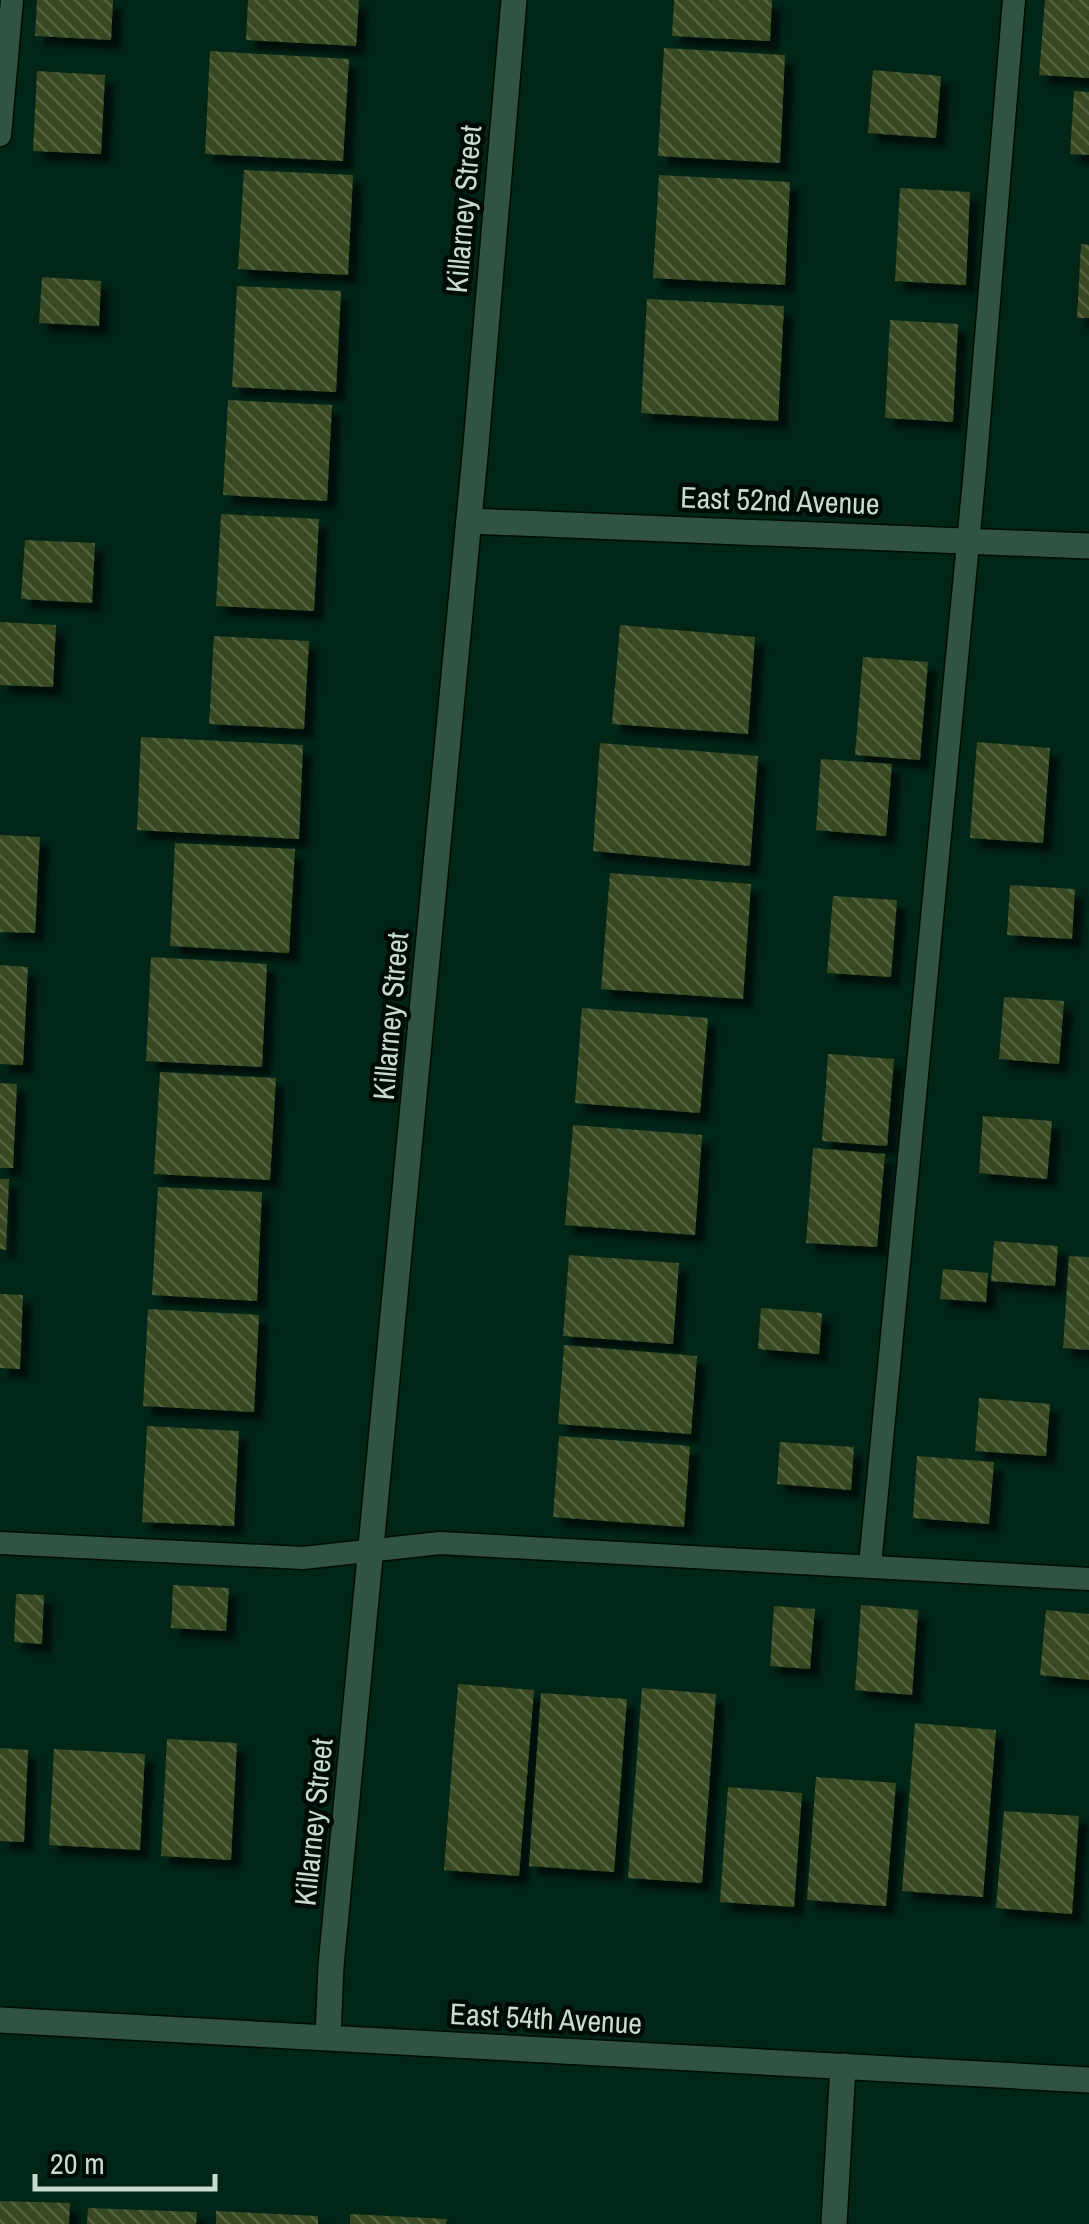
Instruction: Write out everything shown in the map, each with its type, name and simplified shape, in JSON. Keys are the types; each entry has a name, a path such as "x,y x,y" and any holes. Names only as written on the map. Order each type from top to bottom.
{"street":[{"name":"Killarney Street","path":"328,2037 514,0"},
{"name":"East 52nd Avenue","path":"468,521 1089,546"},
{"name":"East 54th Avenue","path":"0,2020 1089,2080"},
{"path":"834,2224 843,2066"}],"lane":[{"path":"0,135 12,0"},
{"path":"870,1565 1014,0"},
{"path":"0,1543 303,1558 440,1543 1089,1579"}],"building":[{"path":"37,0 113,0 111,40 35,36"},
{"path":"248,0 359,0 356,46 246,40"},
{"path":"674,0 772,0 770,41 672,36"},
{"path":"1045,0 1089,0 1089,78 1039,75"},
{"path":"664,48 785,55 780,163 658,156"},
{"path":"210,51 349,59 343,161 205,154"},
{"path":"873,70 941,76 936,138 868,133"},
{"path":"37,71 105,75 101,154 33,151"},
{"path":"1074,91 1089,92 1089,155 1070,154"},
{"path":"244,170 353,175 348,275 238,269"},
{"path":"659,175 790,182 785,285 653,278"},
{"path":"900,188 970,192 966,285 895,281"},
{"path":"1081,244 1089,245 1089,318 1077,318"},
{"path":"42,277 101,281 99,326 39,323"},
{"path":"237,286 341,291 336,392 232,387"},
{"path":"647,299 784,306 778,421 641,413"},
{"path":"890,320 958,324 953,422 885,418"},
{"path":"228,400 332,405 327,501 223,495"},
{"path":"221,514 319,519 314,611 216,606"},
{"path":"25,540 95,543 92,603 21,599"},
{"path":"0,622 56,625 53,687 0,685"},
{"path":"620,625 755,637 748,734 612,724"},
{"path":"214,636 309,641 304,729 209,724"},
{"path":"863,657 928,662 920,760 855,755"},
{"path":"141,737 303,745 299,839 137,830"},
{"path":"977,742 1050,748 1043,843 970,838"},
{"path":"600,743 758,756 750,866 593,851"},
{"path":"821,759 892,764 886,836 816,830"},
{"path":"0,835 40,837 35,933 0,932"},
{"path":"175,843 295,849 289,953 170,946"},
{"path":"610,873 751,884 743,999 601,989"},
{"path":"1010,885 1075,889 1072,939 1007,935"},
{"path":"833,896 897,900 891,977 827,973"},
{"path":"151,957 267,964 262,1067 146,1061"},
{"path":"0,965 28,967 23,1065 0,1064"},
{"path":"1004,997 1064,1001 1059,1064 999,1059"},
{"path":"582,1008 708,1018 700,1113 575,1103"},
{"path":"828,1054 894,1059 887,1146 822,1141"},
{"path":"160,1072 276,1078 270,1180 154,1174"},
{"path":"0,1083 17,1084 13,1168 0,1168"},
{"path":"983,1116 1052,1121 1047,1179 979,1173"},
{"path":"573,1125 702,1135 695,1235 565,1225"},
{"path":"813,1148 885,1154 877,1247 806,1243"},
{"path":"0,1179 9,1179 6,1250 0,1249"},
{"path":"158,1187 262,1192 257,1301 152,1295"},
{"path":"994,1241 1058,1246 1055,1286 991,1281"},
{"path":"569,1255 679,1263 673,1344 563,1336"},
{"path":"1069,1256 1089,1257 1089,1350 1063,1348"},
{"path":"943,1269 988,1273 986,1302 940,1299"},
{"path":"0,1294 23,1295 20,1369 0,1368"},
{"path":"761,1308 822,1313 819,1354 758,1349"},
{"path":"148,1309 259,1315 254,1412 143,1406"},
{"path":"564,1345 697,1356 691,1434 558,1424"},
{"path":"979,1398 1050,1404 1046,1456 975,1451"},
{"path":"147,1426 239,1431 234,1526 142,1522"},
{"path":"559,1436 690,1446 684,1527 553,1517"},
{"path":"780,1442 854,1447 851,1490 777,1484"},
{"path":"917,1456 994,1462 989,1524 913,1518"},
{"path":"173,1585 229,1588 226,1631 171,1628"},
{"path":"16,1594 44,1595 42,1644 14,1642"},
{"path":"861,1605 918,1610 912,1695 855,1690"},
{"path":"774,1606 815,1609 810,1669 770,1666"},
{"path":"1046,1610 1089,1614 1089,1680 1040,1675"},
{"path":"458,1684 534,1690 519,1876 444,1870"},
{"path":"642,1688 716,1694 702,1883 628,1878"},
{"path":"541,1693 627,1699 614,1872 529,1866"},
{"path":"915,1723 996,1730 983,1897 902,1891"},
{"path":"167,1739 237,1743 231,1860 161,1856"},
{"path":"0,1748 28,1750 24,1842 0,1841"},
{"path":"54,1749 145,1754 140,1850 49,1845"},
{"path":"816,1777 896,1783 886,1906 807,1900"},
{"path":"728,1787 802,1793 794,1907 720,1902"},
{"path":"1004,1811 1079,1816 1072,1914 996,1908"},
{"path":"0,2201 70,2203 69,2224 0,2224"},
{"path":"88,2208 197,2212 196,2224 87,2224"},
{"path":"216,2211 318,2216 318,2224 216,2224"},
{"path":"350,2214 447,2219 446,2224 350,2224"}]}
